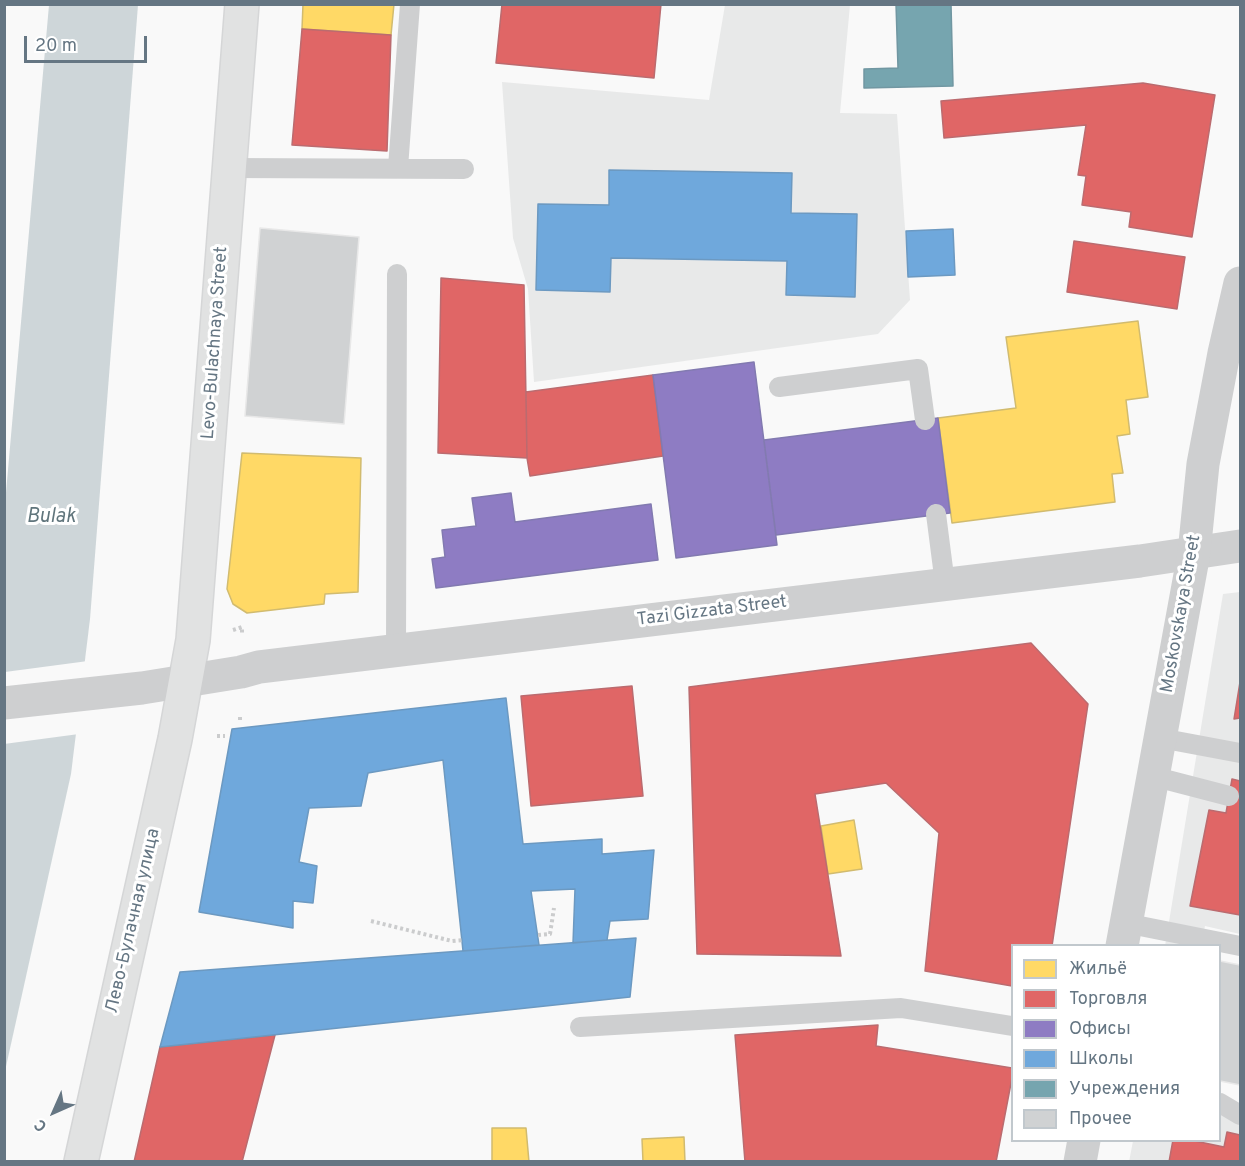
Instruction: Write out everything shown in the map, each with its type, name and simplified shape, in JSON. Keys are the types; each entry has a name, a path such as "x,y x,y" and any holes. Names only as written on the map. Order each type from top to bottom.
{"main road":[{"name":"Levo-Bulachnaya Street","path":"185,681 193,640 242,4"},
{"name":"Лево-Булачная улица","path":"81,1161 175,739 185,681"}],"street":[{"name":"Moskovskaya Street","path":"1123,934 1194,553 1203,464 1232,355 1240,283"},
{"name":"Tazi Gizzata Street","path":"4,704 142,688 259,667 1240,546"},
{"path":"1080,1161 1084,1142"}],"lane":[{"path":"398,168 410,4"},
{"path":"230,168 464,169"},
{"path":"396,650 397,274"},
{"path":"779,387 918,369 925,420"},
{"path":"936,514 945,584"},
{"path":"1160,738 1240,753"},
{"path":"1152,776 1229,795"},
{"path":"1123,934 1220,944"},
{"path":"1221,944 1240,946"},
{"path":"580,1027 901,1008 1011,1026"},
{"path":"1221,1104 1240,1115"}],"path":[{"path":"240,717 240,723"},
{"path":"218,736 225,736"},
{"path":"538,935 550,934 554,908"},
{"path":"371,921 452,941 463,940"}],"shaded area":[{"path":"725,5 850,5 840,113 897,114 910,300 878,334 534,382 528,289 513,238 502,82 709,100"},
{"path":"1240,592 1240,934 1205,926 1201,944 1165,944 1223,594"},
{"path":"1221,1114 1240,1118 1240,1161 1129,1162 1133,1142 1221,1142"}],"water":[{"name":"Bulak","path":"49,5 138,5 90,619 71,774 5,1071 4,515"}],"pier":[{"path":"88,661 79,734 4,744 5,672"}],"building: Жильё":[{"path":"303,4 394,4 391,35 302,29"},
{"path":"1138,321 1148,397 1126,400 1130,434 1117,436 1123,473 1112,474 1115,502 952,523 938,418 1016,408 1006,337"},
{"path":"242,453 361,458 358,592 325,594 324,604 247,613 233,604 227,589"},
{"path":"854,820 862,869 828,874 821,826"},
{"path":"492,1128 526,1128 529,1162 492,1162"},
{"path":"684,1137 685,1162 643,1162 642,1139"}],"building: Торговля":[{"path":"502,4 661,4 654,78 496,63"},
{"path":"302,29 391,35 387,151 292,145"},
{"path":"1143,83 1215,95 1192,237 1129,227 1131,212 1082,205 1086,176 1078,175 1086,125 944,138 941,101"},
{"path":"1074,241 1185,257 1177,309 1067,292"},
{"path":"441,278 524,285 527,458 438,453"},
{"path":"653,375 663,456 530,476 527,458 526,392"},
{"path":"1031,643 1088,704 1052,944 1011,944 1011,986 925,971 939,833 886,783 815,794 841,956 697,954 689,687"},
{"path":"1240,682 1240,718 1234,719"},
{"path":"632,686 643,796 531,806 521,696"},
{"path":"1232,779 1240,781 1240,915 1190,906 1209,810 1226,813"},
{"path":"878,1025 876,1046 1011,1068 1011,1083 996,1162 745,1162 735,1035"},
{"path":"275,1035 242,1162 134,1162 160,1047"},
{"path":"1227,1132 1240,1135 1240,1162 1169,1162 1173,1142 1200,1142 1224,1147"}],"building: Офисы":[{"path":"754,362 777,545 676,558 653,375"},
{"path":"938,418 950,513 776,535 764,440"},
{"path":"511,493 515,522 651,504 658,560 436,588 432,559 445,557 442,530 476,526 472,498"}],"building: Школы":[{"path":"609,170 792,173 791,213 857,214 855,297 786,295 787,261 611,258 610,292 536,290 538,204 609,205"},
{"path":"953,229 955,275 908,277 906,231"},
{"path":"506,698 523,844 602,839 602,854 654,850 648,919 610,921 607,940 573,943 575,889 531,891 539,945 463,951 443,760 368,773 361,806 309,808 299,862 317,866 313,903 293,901 293,928 199,912 232,729"},
{"path":"636,938 630,997 160,1047 180,972"}],"building: Учреждения":[{"path":"896,4 951,4 953,86 864,88 864,69 898,68"}],"building: Прочее":[{"path":"260,228 359,237 344,424 245,416"},
{"path":"1221,961 1240,965 1240,1085 1221,1081"}]}
